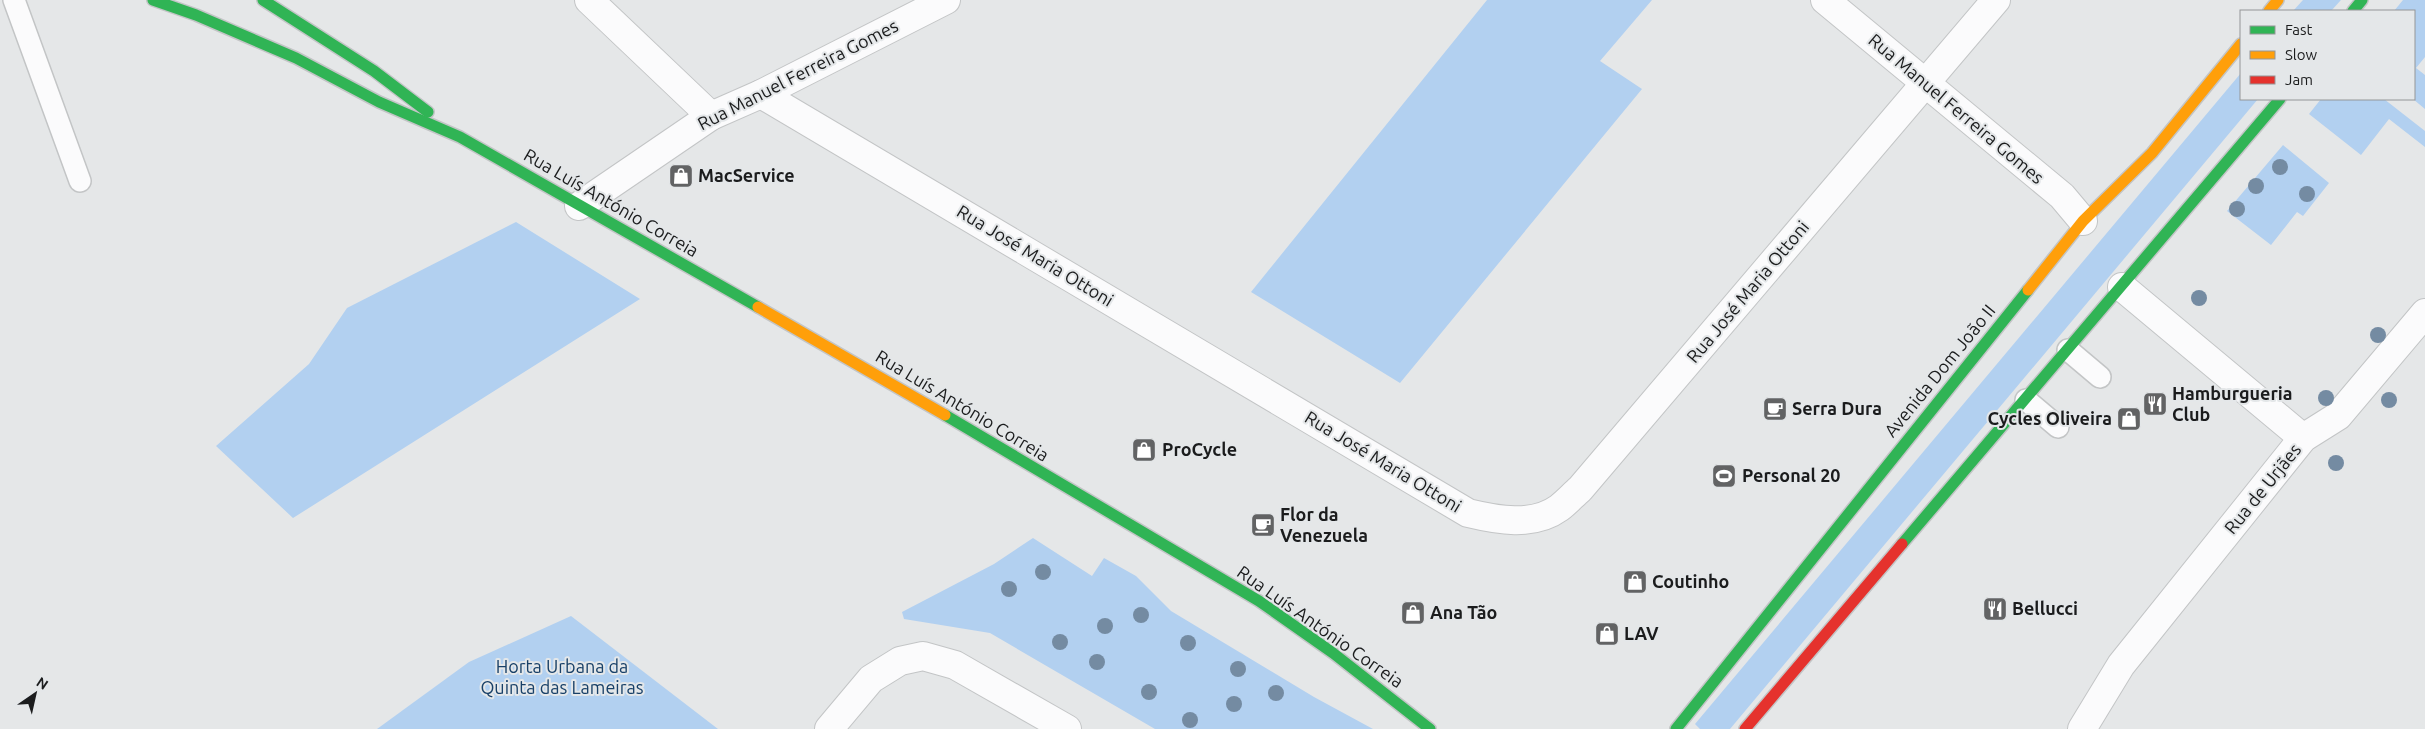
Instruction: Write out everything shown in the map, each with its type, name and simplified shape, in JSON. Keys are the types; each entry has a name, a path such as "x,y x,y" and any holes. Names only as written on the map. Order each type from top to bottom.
{"main road":[{"name":"Rua Luís António Correia","path":"153,0 196,15 296,58 379,102 460,137 878,376 1259,601 1333,653 1430,729"},
{"name":"Rua Luís António Correia","path":"263,0 374,71 460,137"},
{"path":"2270,10 2278,0"},
{"path":"2353,10 2362,0"},
{"name":"Avenida Dom João II","path":"1676,729 2083,221 2152,153 2240,45"},
{"path":"1745,729 2279,100"}],"street":[{"path":"589,0 711,116"},
{"name":"Rua Manuel Ferreira Gomes","path":"579,206 711,116 762,94 946,0"},
{"name":"Rua Manuel Ferreira Gomes","path":"1825,0 2062,196 2083,221"},
{"name":"Rua José Maria Ottoni","path":"762,94 1468,512 1489,518 1511,520 1534,519 1558,509 1580,489 1996,0"},
{"name":"Rua de Urjães","path":"2082,729 2121,665 2304,438 2122,287"},
{"path":"2304,438 2338,416 2425,313"},
{"path":"829,729 871,679 900,661 923,656 955,665 1067,729"}],"lane":[{"path":"14,0 80,180"},
{"path":"2068,350 2100,376"},
{"path":"2026,400 2058,427"}],"green space":[{"path":"1487,0 1652,0 1600,61 1642,89 1400,383 1251,292"},
{"path":"2303,0 2341,0 2332,10 2294,10"},
{"path":"2403,0 2425,0 2425,57 2416,68 2425,75 2425,109 2414,100 2415,10 2395,10"},
{"path":"2240,74 2240,100 2257,100 1730,729 1700,729 1695,724"},
{"path":"2320,100 2385,100 2425,131 2425,147 2389,119 2361,155 2309,114"},
{"path":"2283,145 2329,183 2303,216 2297,212 2271,245 2227,211"},
{"path":"516,222 640,299 293,518 216,446 309,364 347,308"},
{"path":"1033,538 1092,576 1104,558 1136,576 1171,611 1314,697 1373,729 1155,729 990,633 904,619 902,612 994,564"},
{"name":"Horta Urbana da Quinta das Lameiras","path":"571,616 718,729 377,729 469,662"}],"traffic: fast":[{"path":"153,0 196,15 296,58 379,102 460,137 758,307"},
{"path":"263,0 374,71 428,112"},
{"path":"2354,10 2362,0"},
{"path":"1902,544 2279,100"},
{"path":"1676,729 2028,290"},
{"path":"945,415 1259,601 1333,653 1430,729"}],"traffic: slow":[{"path":"2270,10 2278,0"},
{"path":"2028,290 2083,221 2152,153 2240,45"},
{"path":"758,307 945,415"}],"traffic: jam":[{"path":"1745,729 1902,544"}],"place":[{"name":"MacService","path":"681,176"},
{"name":"Hamburgueria Club","path":"2155,404"},
{"name":"Serra Dura","path":"1775,409"},
{"name":"Cycles Oliveira","path":"2129,419"},
{"name":"ProCycle","path":"1144,450"},
{"name":"Personal 20","path":"1724,476"},
{"name":"Flor da Venezuela","path":"1263,525"},
{"name":"Coutinho","path":"1635,582"},
{"name":"Bellucci","path":"1995,609"},
{"name":"Ana Tão","path":"1413,613"},
{"name":"LAV","path":"1607,634"}]}
